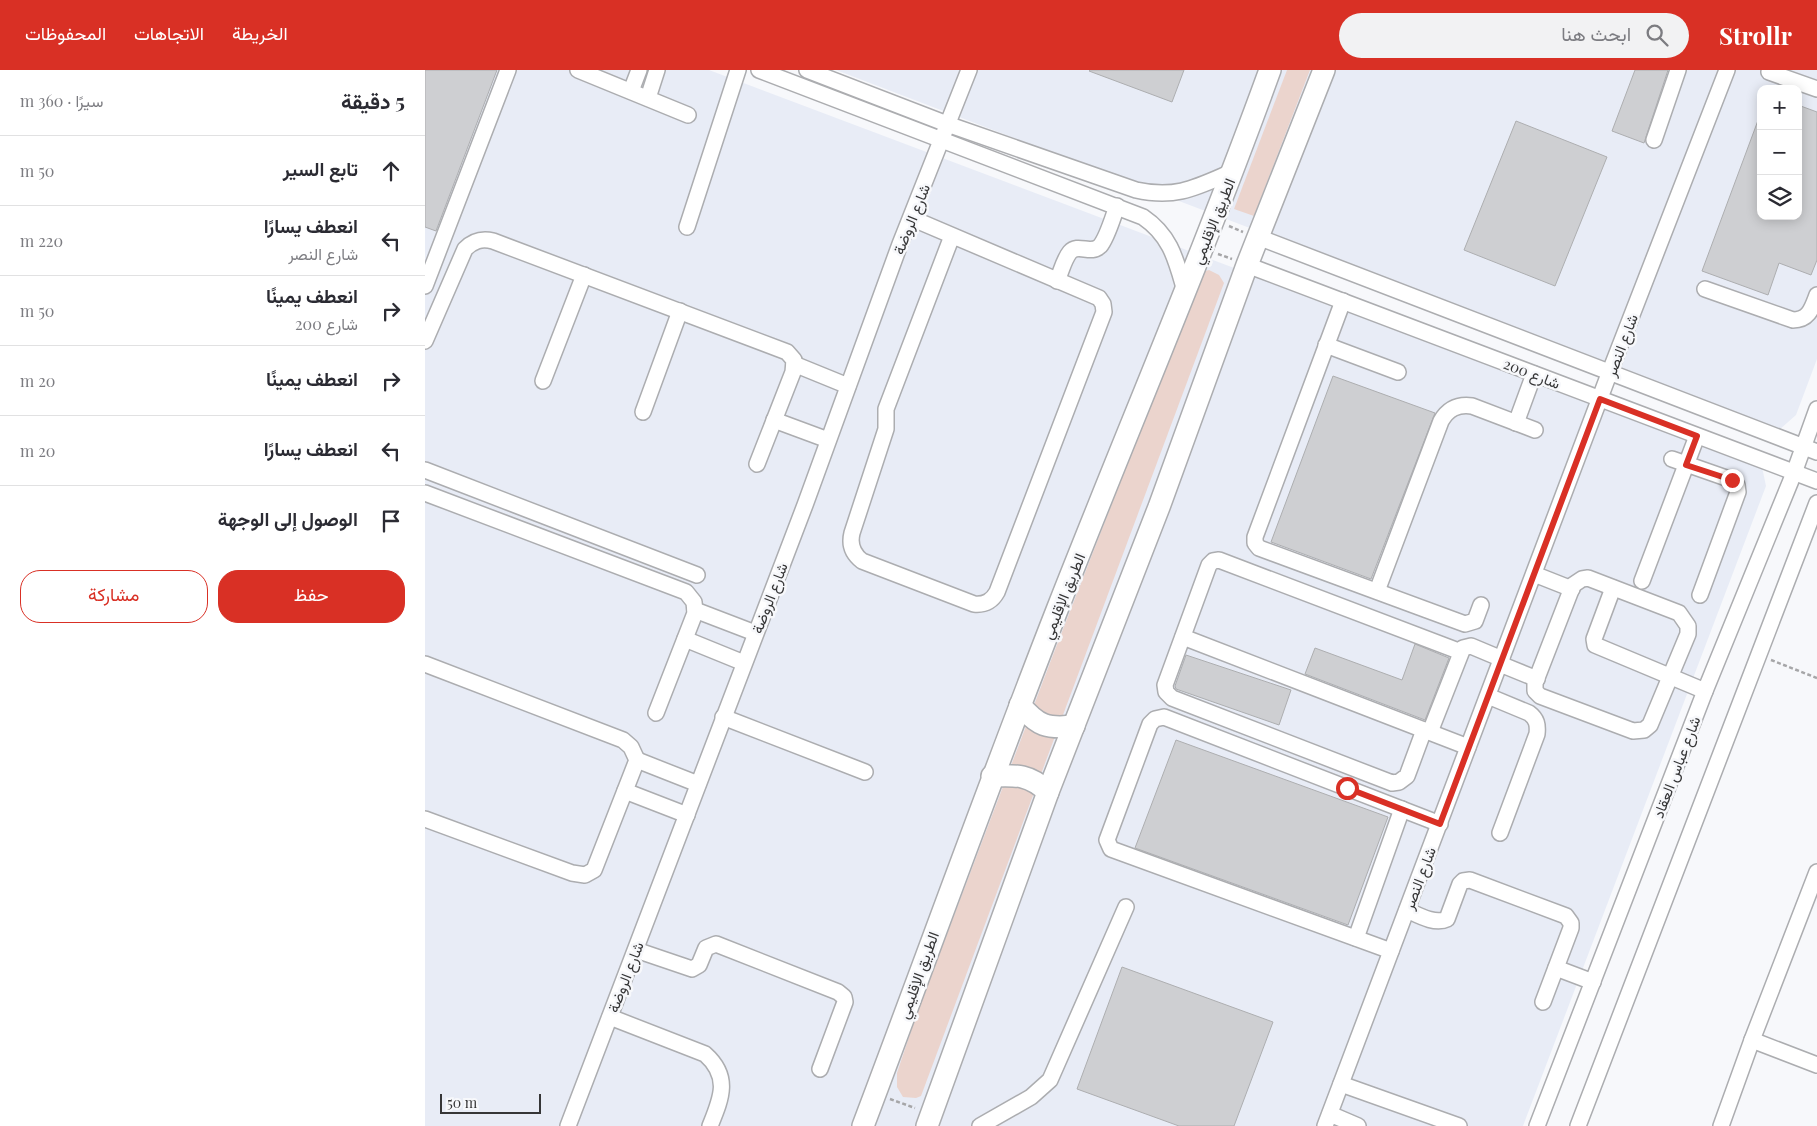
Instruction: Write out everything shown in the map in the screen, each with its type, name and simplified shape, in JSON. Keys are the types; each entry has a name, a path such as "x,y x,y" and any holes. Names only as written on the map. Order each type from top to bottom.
{"highway":[{"name":"الطريق الإقليمي","path":"863,1126 992,776 1203,248 1271,70"},
{"path":"929,1120 1048,792 1159,507 1247,265 1324,70"},
{"path":"1020,705 1032,719 1045,726 1060,728 1074,726"},
{"path":"992,776 1010,775 1024,777 1038,783 1048,792"}],"street":[{"path":"425,286 432,247 508,70"},
{"path":"578,70 688,115"},
{"path":"631,91 639,70"},
{"path":"647,98 657,70"},
{"path":"687,227 739,70"},
{"path":"759,70 944,132 1154,194 1181,192 1233,171"},
{"path":"807,70 944,132 1143,217 1154,224 1170,246 1185,291"},
{"name":"شارع الروضة","path":"568,1126 911,218 969,70"},
{"path":"1654,140 1678,70"},
{"name":"شارع النصر","path":"1327,1120 1609,374 1727,70"},
{"path":"1769,72 1817,90"},
{"path":"1057,281 1072,250 1078,248 1094,249 1101,245 1117,206"},
{"path":"911,218 1099,298 1103,304 1104,312 994,597 985,603 974,604 863,561 855,554 851,538 885,429 886,409 952,236"},
{"name":"شارع 200","path":"1258,238 1810,450"},
{"path":"425,341 461,255 465,249 476,241 487,239 583,274 783,349 791,356 794,364 793,372 757,464"},
{"name":"شارع 200","path":"1247,265 1817,482"},
{"path":"543,381 583,274"},
{"path":"1705,289 1793,320 1814,314 1817,295"},
{"path":"1343,302 1255,536 1255,544 1259,548 1465,624 1475,621 1481,605"},
{"path":"643,412 680,311"},
{"path":"1326,345 1398,372"},
{"path":"794,364 848,386"},
{"path":"1516,423 1534,374"},
{"path":"1377,591 1446,413 1453,407 1472,406 1535,430"},
{"name":"شارع عباس العقاد","path":"1537,1126 1705,690 1793,473 1810,450 1817,409"},
{"path":"774,420 828,440"},
{"path":"1642,581 1679,462 1697,436"},
{"path":"1679,462 1732,480 1738,488 1700,595"},
{"path":"425,470 697,575"},
{"path":"425,492 681,589 691,596 695,610 656,713"},
{"path":"1578,1126 1817,503"},
{"path":"1461,652 1216,560 1209,565 1165,685 1166,692 1172,698 1392,783 1399,782 1407,776 1461,652 1467,646 1471,646 1537,679"},
{"path":"1534,574 1572,589"},
{"path":"1585,578 1613,588 1679,613 1686,621 1688,634 1650,725 1644,730 1637,732 1540,696 1534,687 1572,589 1577,581 1585,578"},
{"path":"1613,588 1593,639 1595,645 1705,690"},
{"path":"695,610 755,633"},
{"path":"1183,637 1469,747"},
{"path":"685,639 744,663"},
{"path":"425,664 623,740 631,747 637,760 698,784"},
{"path":"1488,696 1529,713 1535,717 1538,728 1500,832"},
{"path":"1391,951 1113,850 1107,844 1108,837 1150,724 1159,717 1440,824"},
{"path":"723,718 865,772"},
{"path":"425,819 571,874 580,875 594,870 637,760"},
{"path":"625,791 687,815"},
{"path":"1355,938 1402,809"},
{"path":"1721,1126 1817,872"},
{"path":"1407,910 1438,922 1445,921 1460,884 1470,880 1569,919 1571,925 1543,1002"},
{"path":"980,1126 1031,1097 1050,1080 1126,907"},
{"path":"636,950 692,970 699,965 706,948 716,944 838,992 845,1002 820,1069"},
{"path":"1556,968 1593,982"},
{"path":"610,1017 705,1054 711,1059 719,1072 722,1088 721,1097 710,1126"},
{"path":"1752,1040 1817,1065"},
{"path":"1341,1084 1459,1126"},
{"path":"1327,1120 1359,1126"}],"path":[{"path":"1214,220 1258,238"},
{"path":"1203,248 1247,265"},
{"path":"1758,655 1817,678"},
{"path":"875,1094 929,1120"}],"shaded area":[{"path":"425,70 709,70 1762,467 1766,486 1523,1126 425,1126"},
{"path":"836,70 1817,70 1817,359 1796,415 1779,430"},
{"path":"1287,70 1310,70 1254,216 1234,209"},
{"path":"1209,270 1219,275 1224,283 921,1096 916,1098 903,1097 897,1087 897,1073 917,1013 1053,655 1202,272"}],"building":[{"path":"425,70 497,70 436,231 425,227"},
{"path":"1090,70 1184,70 1172,102"},
{"path":"1635,70 1668,70 1644,143 1612,131"},
{"path":"1802,106 1817,112 1817,260 1811,275 1779,263 1768,295 1702,271 1757,123 1757,220 1802,220"},
{"path":"1516,121 1607,157 1555,286 1464,250"},
{"path":"1333,376 1435,413 1371,579 1271,542"},
{"path":"1415,644 1449,658 1425,720 1305,674 1315,648 1402,680"},
{"path":"1186,655 1291,690 1279,725 1176,689 1175,686"},
{"path":"1176,740 1388,817 1348,925 1135,848"},
{"path":"1122,967 1273,1022 1234,1126 1179,1126 1077,1089"}],"route":[{"path":"1347,788 1440,824 1600,399 1697,436 1686,465 1732,480"}]}
